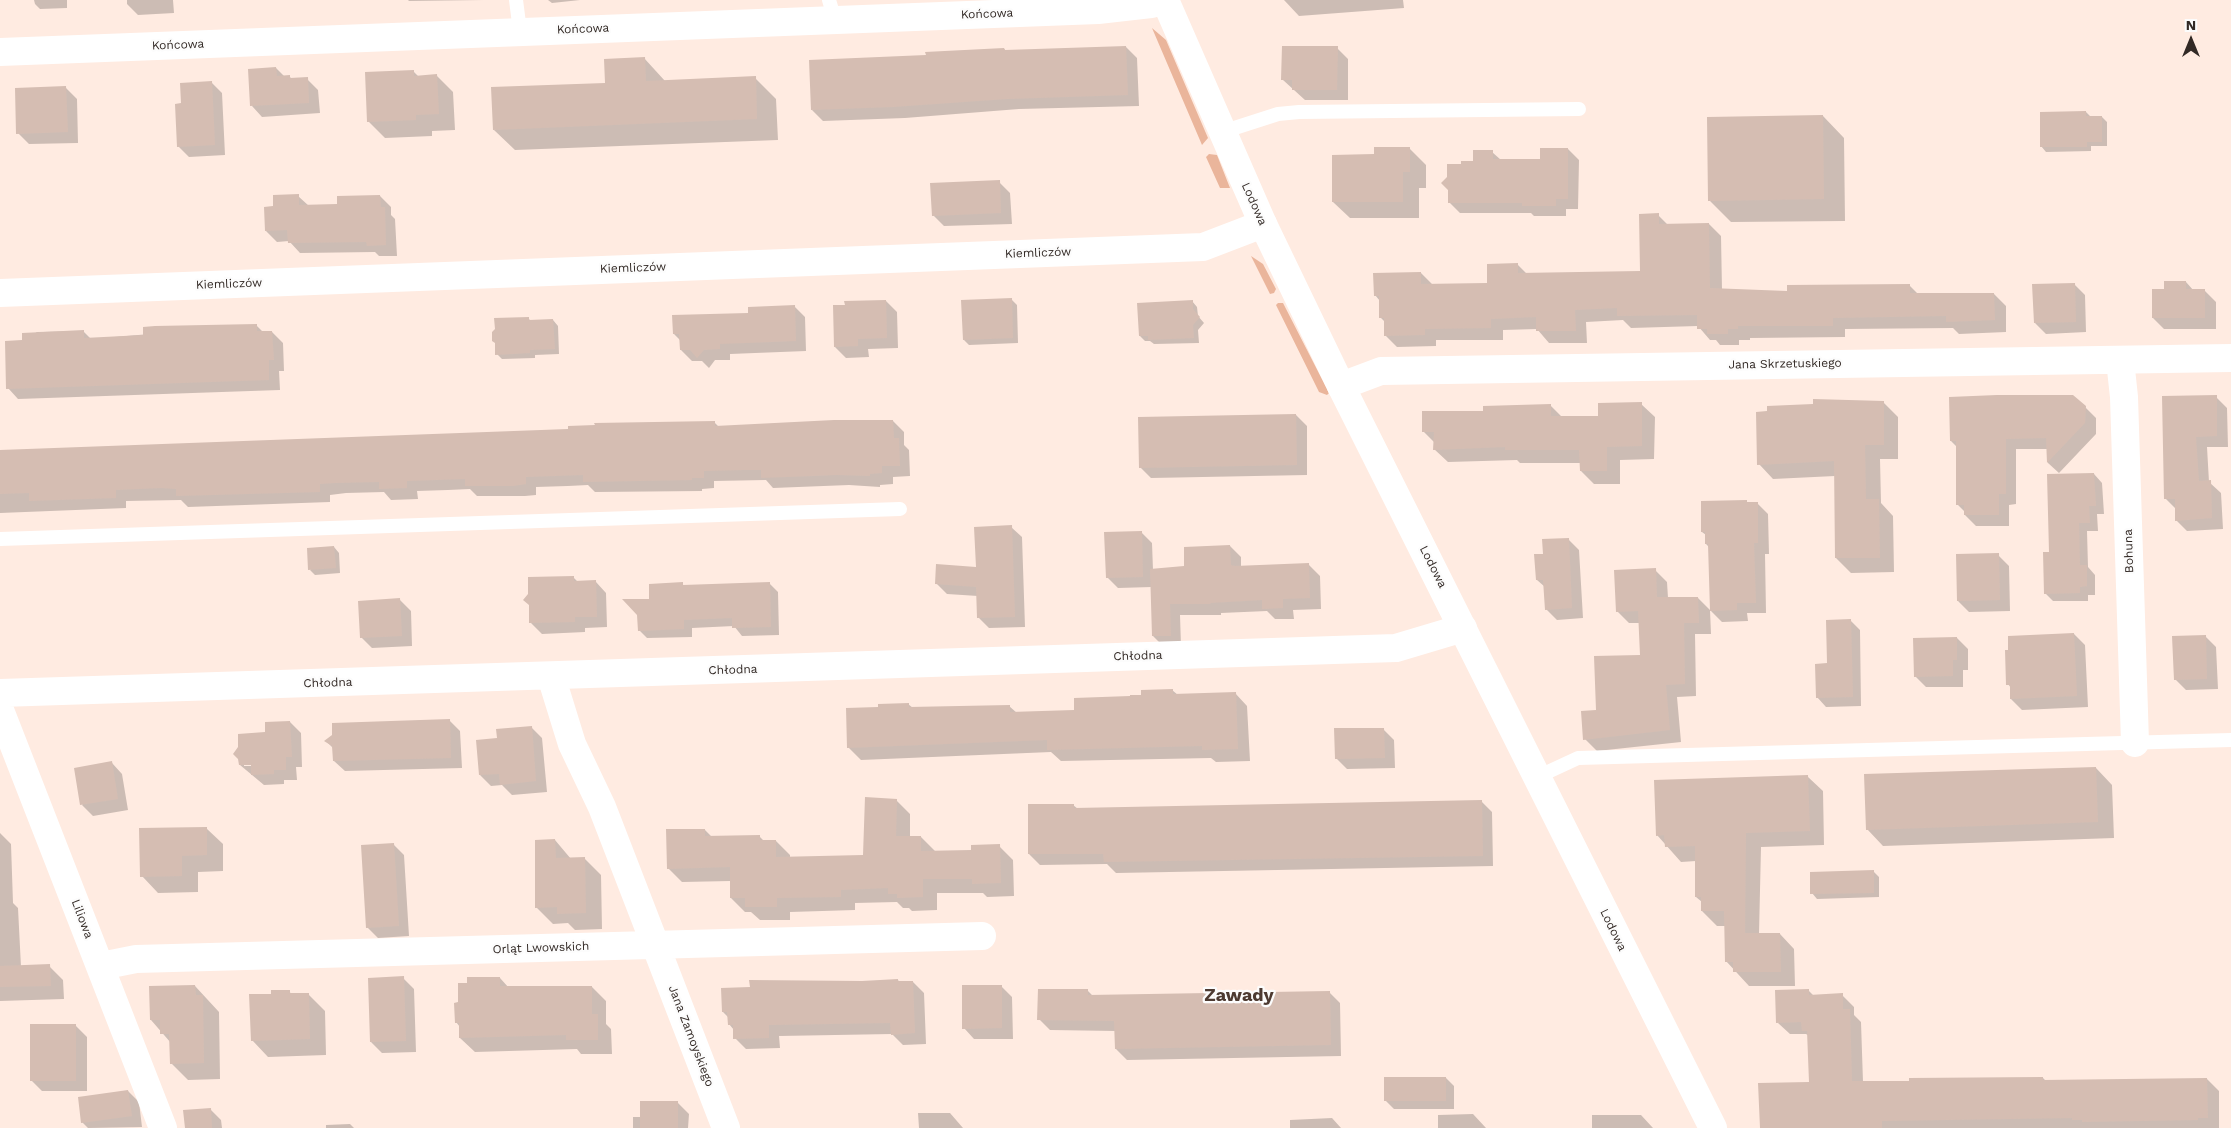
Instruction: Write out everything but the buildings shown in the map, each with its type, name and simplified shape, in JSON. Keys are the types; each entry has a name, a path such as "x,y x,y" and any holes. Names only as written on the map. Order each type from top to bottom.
{"street":[{"name":"Końcowa","path":"0,52 520,31 832,10 1098,10 1150,4 1165,0"},
{"name":"Lodowa","path":"1165,0 1263,224 1341,386 1713,1128"},
{"name":"Kiemliczów","path":"0,293 1203,247 1263,224"},
{"name":"Jana Skrzetuskiego","path":"1341,386 1381,371 2231,358"},
{"name":"Bohuna","path":"2120,360 2124,397 2135,743"},
{"name":"Chłodna","path":"0,693 1396,648 1464,628"},
{"name":"Jana Zamoyskiego","path":"551,676 572,744 602,807 726,1128"},
{"name":"Liliowa","path":"0,710 163,1128"},
{"name":"Orląt Lwowskich","path":"101,966 136,959 982,936"}],"lane":[{"path":"516,0 520,31"},
{"path":"1222,132 1278,114 1298,112 1579,109"},
{"path":"0,539 900,508"},
{"path":"1537,777 1578,758 2231,740"}],"shaded area":[{"path":"1152,28 1166,40 1208,138 1202,145"},
{"path":"1209,154 1217,155 1230,188 1220,188 1206,157"},
{"path":"1251,256 1263,264 1276,289 1274,293 1270,294"},
{"path":"1283,303 1329,393 1327,395 1319,392 1276,305"}],"district":[{"name":"Zawady","path":"1239,996"}]}
